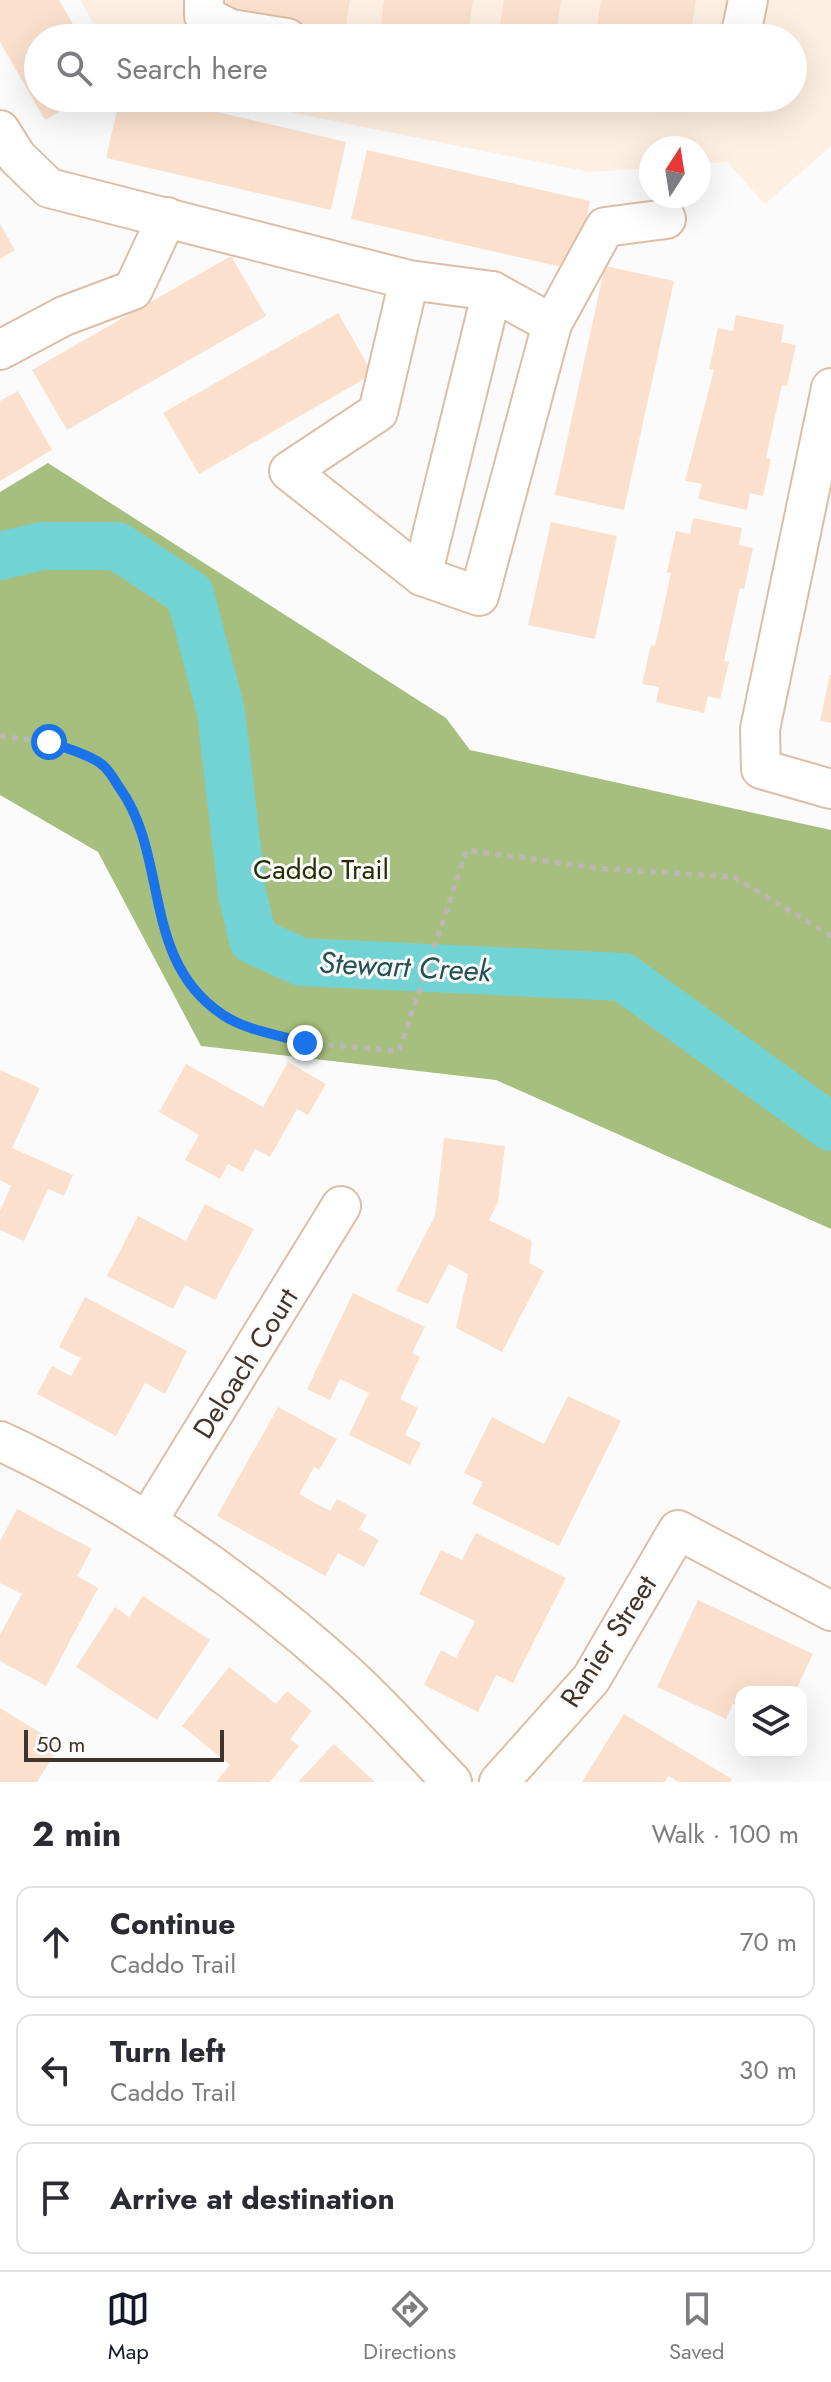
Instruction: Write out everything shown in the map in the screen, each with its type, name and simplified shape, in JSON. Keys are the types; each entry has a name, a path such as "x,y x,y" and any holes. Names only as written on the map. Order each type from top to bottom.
{"street":[{"path":"204,0 204,16 221,24"},
{"path":"743,24 748,0"},
{"path":"0,130 17,157 49,188 409,280 492,291 552,324"},
{"path":"0,350 64,316 133,290 167,217"},
{"path":"409,280 378,412 289,471 422,576 479,596 552,324 605,227 666,219"},
{"path":"422,576 492,291"},
{"path":"831,388 760,729 761,769 831,789"},
{"name":"Deloach Court","path":"148,1520 341,1206"},
{"path":"0,1441 45,1462 148,1520 210,1563 342,1670 452,1782"},
{"name":"Ranier Street","path":"499,1782 591,1679 678,1530 831,1611"}],"path":[{"path":"0,736 49,742 102,763 136,809 147,846 155,900 170,946 189,985 224,1017 305,1043 399,1051 447,917 467,850 596,868 734,877 831,936"}],"shaded area":[{"path":"80,0 831,0 831,146 765,204 727,162 711,163 711,136 639,136 639,169 589,172 289,112 807,112 807,24 94,24"}],"green space":[{"name":"Caddo Trail","path":"48,463 446,718 470,750 831,830 831,1229 496,1080 201,1046 98,852 0,795 0,492"}],"building":[{"path":"0,0 59,0 73,24 24,24 24,84 0,42"},
{"path":"226,0 350,0 346,24 297,24 224,12"},
{"path":"384,0 473,0 469,24 381,24"},
{"path":"504,0 561,0 557,24 500,24"},
{"path":"601,0 696,0 692,24 597,24"},
{"path":"40,112 59,112 45,120"},
{"path":"117,112 217,112 346,142 331,210 106,158"},
{"path":"367,150 590,201 575,270 351,219"},
{"path":"0,224 15,250 0,259"},
{"path":"231,256 266,316 67,430 32,370"},
{"path":"605,266 674,281 624,510 555,495"},
{"path":"338,313 373,374 199,474 163,413"},
{"path":"736,315 784,325 781,342 796,345 787,386 782,385 766,458 771,459 763,496 750,493 747,510 698,499 702,484 685,481 714,370 709,369 718,328 733,331"},
{"path":"18,391 52,450 0,481 0,401"},
{"path":"693,518 742,528 739,545 753,548 744,589 740,588 724,661 729,662 720,699 708,696 704,713 656,702 659,687 642,684 651,645 655,646 671,573 667,572 676,531 690,534"},
{"path":"551,522 617,536 595,639 528,625"},
{"path":"831,675 831,723 820,721"},
{"path":"288,1062 326,1084 308,1115 297,1109 270,1157 255,1149 243,1172 228,1164 220,1179 185,1160 199,1135 159,1112 186,1064 263,1107"},
{"path":"0,1070 40,1088 12,1148 73,1175 64,1196 48,1189 24,1241 0,1230 0,1211 11,1186 0,1180"},
{"path":"444,1138 505,1146 498,1202 489,1220 532,1241 529,1263 544,1271 502,1352 456,1328 468,1274 449,1264 428,1304 396,1291 435,1216"},
{"path":"205,1204 254,1229 215,1300 185,1285 173,1309 107,1276 138,1216 186,1241"},
{"path":"353,1293 425,1327 412,1353 420,1357 400,1399 418,1408 405,1435 421,1443 410,1465 349,1435 369,1393 340,1379 330,1400 307,1389"},
{"path":"85,1297 187,1351 165,1394 145,1383 116,1436 37,1394 52,1366 71,1376 81,1358 59,1347"},
{"path":"568,1396 621,1421 559,1546 472,1504 483,1482 464,1473 492,1417 544,1444"},
{"path":"278,1407 337,1439 319,1470 314,1467 299,1494 330,1511 337,1499 367,1515 359,1529 379,1540 364,1567 338,1553 325,1576 217,1516"},
{"path":"17,1509 92,1549 77,1576 98,1588 46,1686 0,1661 0,1635 22,1594 0,1583 0,1541"},
{"path":"476,1533 566,1578 513,1683 496,1675 478,1712 424,1685 441,1650 456,1658 475,1621 419,1594 441,1550 462,1560"},
{"path":"143,1596 210,1640 157,1720 76,1667 115,1607 129,1617"},
{"path":"698,1600 813,1654 798,1686 735,1686 735,1705 726,1719 657,1687"},
{"path":"229,1667 276,1704 287,1691 312,1711 290,1739 299,1746 270,1782 216,1782 230,1765 182,1726"},
{"path":"0,1708 60,1745 37,1782 0,1782"},
{"path":"624,1714 732,1779 730,1782 678,1782 668,1776 665,1782 582,1782"},
{"path":"334,1744 375,1782 298,1782"}],"waterway":[{"name":"Stewart Creek","path":"0,556 42,546 117,546 190,594 221,712 242,893 253,940 301,962 623,977 831,1127"}],"route":[{"path":"49,742 102,763 136,809 147,846 155,900 170,946 189,985 224,1017 305,1043"}]}
